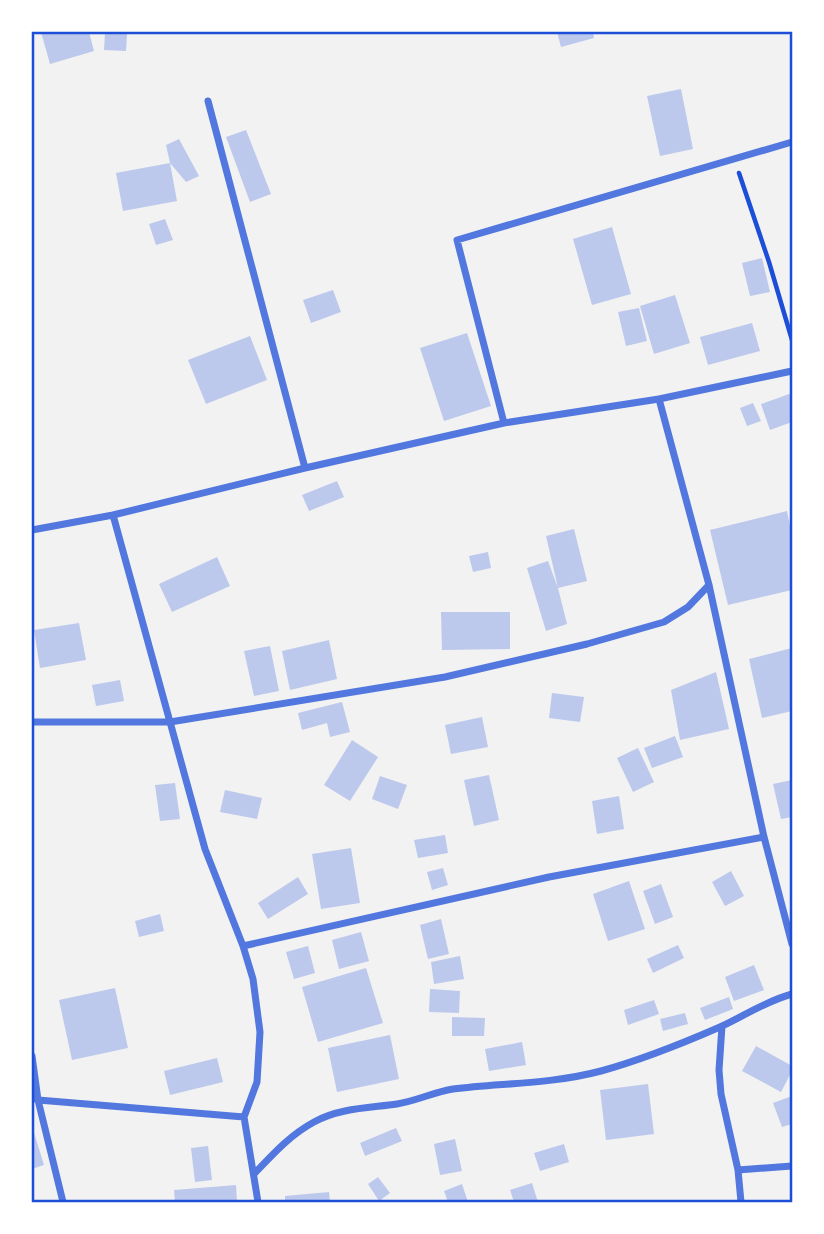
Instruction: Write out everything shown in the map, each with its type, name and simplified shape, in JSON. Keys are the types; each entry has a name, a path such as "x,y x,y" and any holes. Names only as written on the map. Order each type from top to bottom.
{"street":[{"path":"208,101 305,468"},
{"path":"504,423 457,240 793,142"},
{"path":"32,530 113,515 504,423 659,399 793,371"},
{"path":"659,399 709,585 764,836 793,944"},
{"path":"113,515 205,849 253,979 260,1032 257,1082 244,1117 258,1202"},
{"path":"32,722 170,722 446,677 587,644 664,622 688,607 709,585"},
{"path":"243,946 549,877 764,836"},
{"path":"254,1174 288,1139 315,1121 337,1112 399,1104 454,1089 527,1084 599,1072 658,1053 722,1026 758,1007 793,994"},
{"path":"722,1026 719,1070 721,1094 738,1170 741,1202"},
{"path":"32,1056 35,1099 63,1202"},
{"path":"35,1099 244,1117"},
{"path":"738,1170 793,1167"}],"path":[{"path":"735,159 793,340"}],"building":[{"path":"41,32 89,32 94,51 50,64"},
{"path":"557,32 593,32 594,38 561,47"},
{"path":"105,33 127,34 126,51 104,50"},
{"path":"681,89 693,149 660,156 647,96"},
{"path":"246,130 271,194 250,202 226,137"},
{"path":"179,139 199,176 186,182 170,163 166,145"},
{"path":"170,163 177,201 123,211 116,173"},
{"path":"165,219 173,240 156,245 149,224"},
{"path":"612,227 631,294 592,305 573,239"},
{"path":"762,258 770,292 750,296 742,263"},
{"path":"333,290 341,312 311,323 303,300"},
{"path":"675,295 690,343 654,354 640,306"},
{"path":"639,308 647,341 626,346 618,312"},
{"path":"752,323 760,351 708,365 700,337"},
{"path":"467,333 491,406 444,421 420,348"},
{"path":"250,336 267,380 206,404 188,360"},
{"path":"792,393 792,422 770,430 761,404"},
{"path":"753,403 761,421 747,426 740,408"},
{"path":"337,481 344,497 309,511 302,495"},
{"path":"787,511 792,536 792,590 728,605 710,530"},
{"path":"574,529 587,581 558,588 546,536"},
{"path":"488,552 491,568 473,572 469,556"},
{"path":"217,557 230,586 172,612 159,584"},
{"path":"548,561 567,624 546,631 527,568"},
{"path":"441,612 510,612 510,649 442,650"},
{"path":"79,623 86,660 40,668 34,630"},
{"path":"329,640 337,679 290,690 282,651"},
{"path":"270,646 279,691 254,696 244,651"},
{"path":"792,648 792,711 762,718 749,659"},
{"path":"716,672 729,729 680,740 671,690"},
{"path":"120,680 124,701 96,706 92,685"},
{"path":"552,693 584,697 580,722 549,718"},
{"path":"342,702 350,732 330,737 327,723 302,730 298,713"},
{"path":"482,717 488,747 451,754 445,725"},
{"path":"675,736 683,757 652,768 644,748"},
{"path":"352,740 378,757 350,801 324,785"},
{"path":"638,748 654,782 633,792 617,758"},
{"path":"489,775 499,820 474,826 464,780"},
{"path":"380,776 407,785 398,809 372,799"},
{"path":"792,780 792,817 781,819 773,784"},
{"path":"175,783 180,819 160,821 155,785"},
{"path":"225,790 262,798 257,819 220,812"},
{"path":"619,796 624,829 597,834 592,801"},
{"path":"445,835 448,853 418,858 414,840"},
{"path":"351,848 360,903 321,909 312,854"},
{"path":"443,868 448,885 432,890 427,872"},
{"path":"731,871 744,896 725,906 712,882"},
{"path":"298,877 308,894 268,919 258,903"},
{"path":"629,881 645,929 608,941 593,894"},
{"path":"661,884 673,917 655,924 643,891"},
{"path":"160,914 164,931 139,937 135,921"},
{"path":"441,919 449,954 428,959 420,925"},
{"path":"361,932 369,961 339,969 332,940"},
{"path":"678,945 684,958 653,973 647,959"},
{"path":"308,946 315,973 294,979 286,952"},
{"path":"460,956 464,979 434,984 431,962"},
{"path":"754,965 764,990 734,1001 725,977"},
{"path":"366,968 383,1023 318,1042 302,987"},
{"path":"115,988 128,1048 72,1060 59,1000"},
{"path":"430,989 460,991 459,1013 429,1012"},
{"path":"729,997 733,1009 705,1020 700,1008"},
{"path":"654,1000 659,1014 628,1025 624,1010"},
{"path":"685,1013 688,1024 663,1031 660,1019"},
{"path":"452,1017 485,1018 484,1036 452,1036"},
{"path":"390,1035 399,1079 337,1092 328,1048"},
{"path":"522,1042 526,1065 489,1071 485,1049"},
{"path":"756,1046 792,1066 781,1092 742,1071"},
{"path":"217,1058 223,1082 170,1095 164,1071"},
{"path":"648,1084 654,1134 606,1140 600,1090"},
{"path":"792,1096 792,1124 782,1127 773,1103"},
{"path":"32,1126 44,1165 32,1169"},
{"path":"396,1128 402,1141 365,1156 360,1143"},
{"path":"455,1139 462,1171 440,1175 434,1144"},
{"path":"564,1144 569,1162 540,1171 534,1153"},
{"path":"208,1146 212,1180 195,1182 191,1148"},
{"path":"378,1177 390,1193 379,1201 368,1184"},
{"path":"532,1183 538,1202 514,1202 510,1190"},
{"path":"462,1184 468,1202 448,1202 444,1191"},
{"path":"236,1185 237,1202 175,1202 174,1190"},
{"path":"329,1192 330,1202 285,1202 285,1196"}]}
